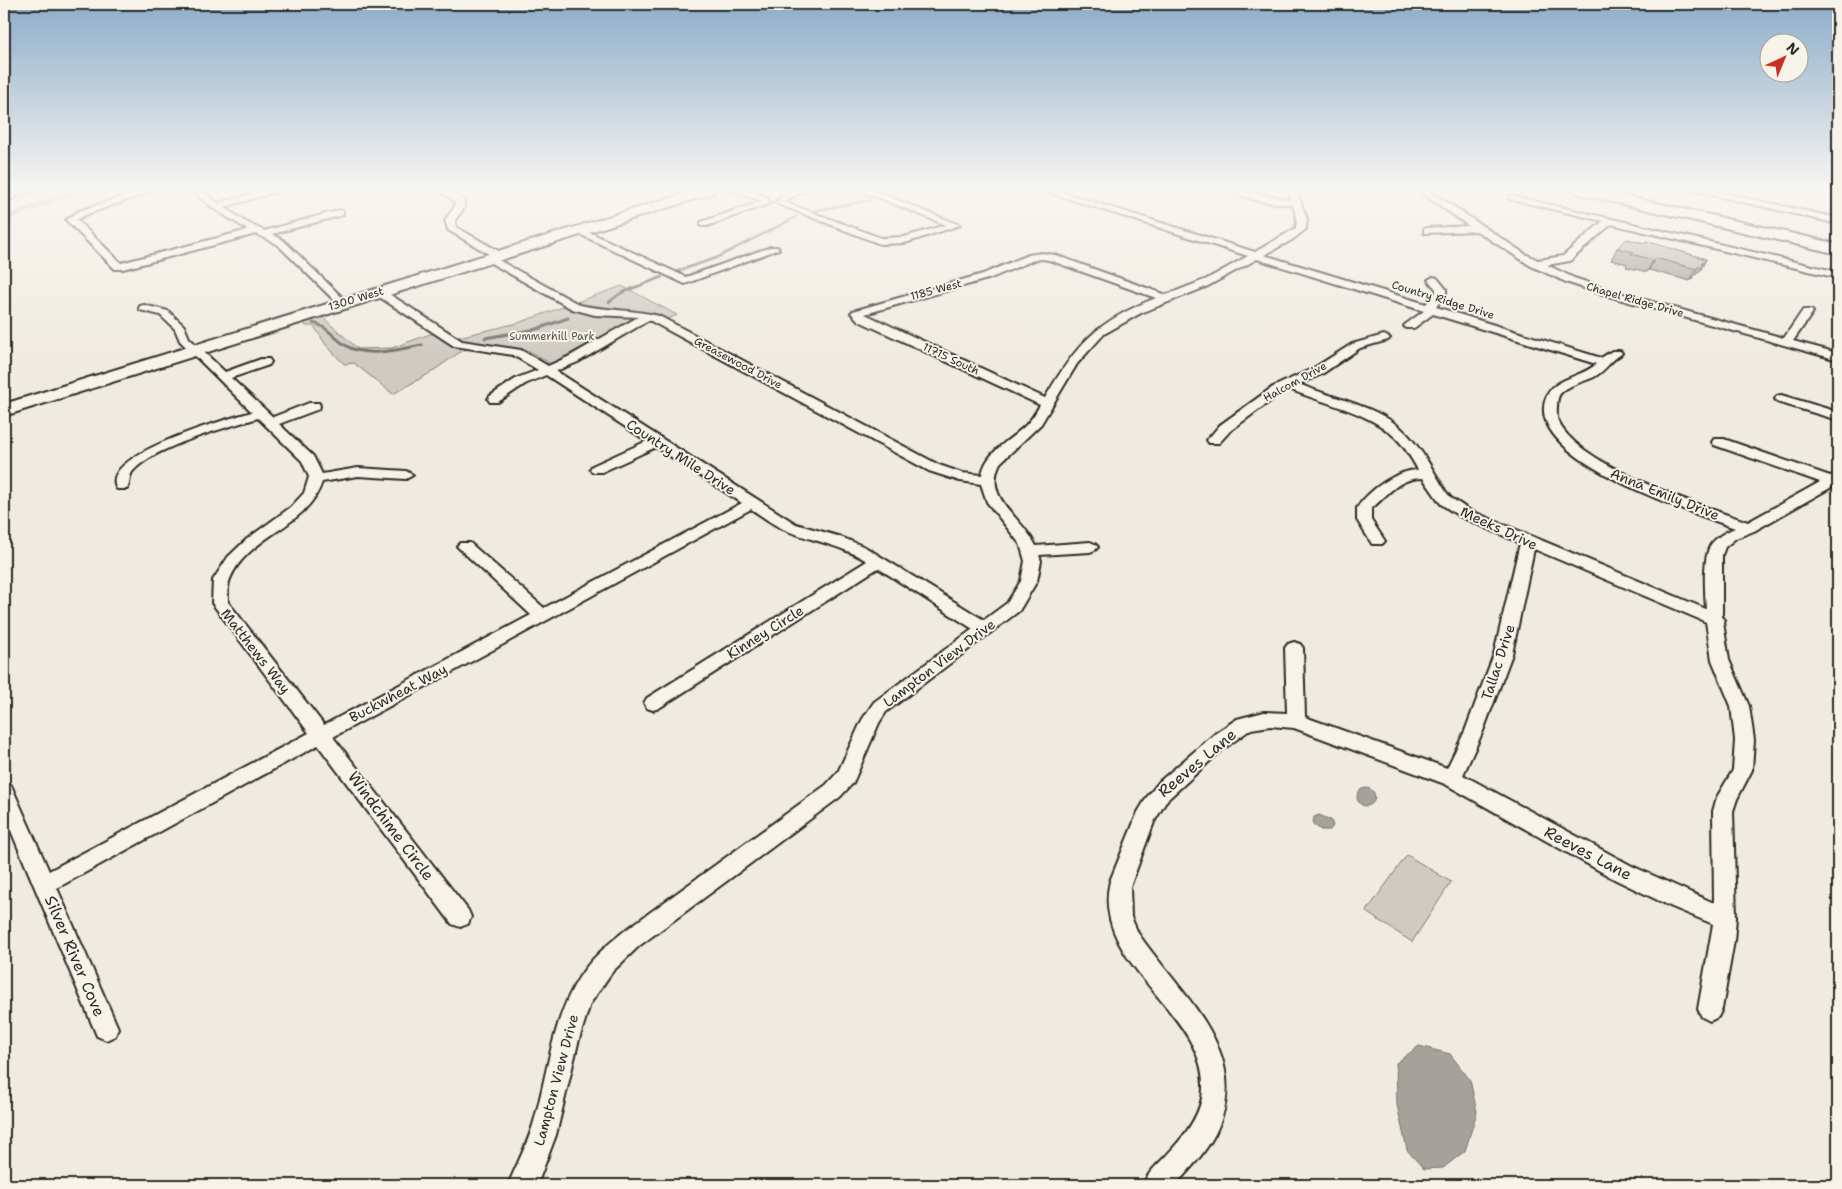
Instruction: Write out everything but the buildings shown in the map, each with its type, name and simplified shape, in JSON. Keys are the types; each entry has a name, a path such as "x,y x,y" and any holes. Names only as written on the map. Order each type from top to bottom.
{"main road":[{"path":"1823,245 1838,249"}],"street":[{"path":"97,245 119,267 205,245"},
{"path":"284,245 342,303"},
{"name":"Greasewood Drive","path":"477,245 576,307 594,312 630,313 648,316 934,468 960,477 986,480"},
{"name":"1300 West","path":"4,409 527,245"},
{"path":"610,245 685,281 774,249"},
{"name":"Country Ridge Drive","path":"1222,245 1604,363"},
{"path":"986,480 995,460 1031,428 1076,355 1094,338 1130,313 1218,278 1274,245"},
{"name":"Chapel Ridge Drive","path":"1507,245 1535,264 1590,287 1838,357"},
{"path":"1535,264 1566,258 1580,245"},
{"path":"1716,245 1838,275"},
{"path":"1042,256 1051,257 1165,298"},
{"name":"1185 West","path":"856,313 986,276 1042,256"},
{"path":"1410,326 1430,309 1431,304 1441,293 1441,289 1433,280"},
{"name":"Country Mile Drive","path":"379,292 458,344 517,352 791,527 849,544 984,628"},
{"path":"144,308 164,313 180,328 184,339 194,350 311,463 316,479 358,472 406,475"},
{"path":"1786,342 1808,312"},
{"name":"11715 South","path":"856,313 864,319 1046,403"},
{"path":"494,399 521,381 584,354 648,316"},
{"name":"Halcom Drive","path":"1214,440 1225,428 1271,393 1318,371 1356,346 1384,338"},
{"name":"Anna Emily Drive","path":"1616,353 1606,358 1604,363 1595,371 1564,386 1554,395 1550,406 1551,418 1564,438 1590,460 1625,480 1749,528"},
{"path":"222,376 265,362"},
{"name":"Meeks Drive","path":"1288,384 1368,414 1390,426 1403,437 1440,494 1454,507 1477,520 1716,620"},
{"path":"1781,398 1838,416"},
{"path":"122,486 122,478 127,469 152,452 265,418 314,406"},
{"path":"597,469 657,441"},
{"path":"1719,442 1835,479"},
{"path":"1376,541 1364,520 1364,508 1398,478 1406,475 1427,474"},
{"name":"Matthews Way","path":"316,479 311,494 298,509 245,547 230,563 220,580 218,596 223,610 321,735"},
{"path":"1710,1009 1723,941 1725,918 1723,811 1725,799 1742,773 1744,748 1741,708 1720,661 1717,645 1714,555 1724,540 1731,535 1749,528 1835,479"},
{"name":"Lampton View Drive","path":"522,1185 528,1175 542,1137 575,1011 588,984 607,959 631,939 832,791 846,777 871,720 880,707 1013,607 1024,593 1030,579 1033,564 1031,551 1026,537 992,500 986,480"},
{"name":"Buckwheat Way","path":"44,884 752,503"},
{"name":"Tallac Drive","path":"1452,778 1474,731 1503,654 1528,542"},
{"path":"465,546 543,616"},
{"path":"1031,551 1090,547"},
{"name":"Kinney Circle","path":"653,702 878,561"},
{"path":"1294,648 1296,721"},
{"name":"Reeves Lane","path":"1158,1185 1193,1145 1208,1123 1215,1102 1216,1079 1209,1051 1196,1026 1130,941 1121,918 1118,895 1122,874 1153,802 1172,780 1244,724 1277,718 1296,721 1452,778 1624,873 1680,900 1725,918"},
{"name":"Windchime Circle","path":"321,735 460,917"},
{"name":"Silver River Cove","path":"4,791 106,1028"}],"green space":[{"name":"Summerhill Park","path":"622,286 677,315 668,319 635,318 551,364 529,351 496,346 463,350 430,373 393,394 354,363 344,364 326,345 314,326 306,326 301,321 320,315 358,349 392,348 430,334 463,336 518,323"},
{"path":"1407,855 1451,882 1412,942 1366,912"}],"shaded area":[{"path":"1366,788 1372,791 1375,797 1372,803 1366,806 1360,803 1357,797 1360,791"},
{"path":"1319,815 1331,820 1333,826 1330,830 1321,830 1313,824 1314,817"},
{"path":"1419,1046 1450,1054 1470,1080 1477,1112 1465,1151 1443,1168 1424,1169 1407,1150 1397,1105 1396,1063"}],"waterway":[{"path":"678,271 716,258 740,245"},
{"path":"609,302 621,293 662,277"},
{"path":"485,338 537,329 568,318"},
{"path":"313,323 326,329 345,345 353,349 383,352 422,345"}]}
